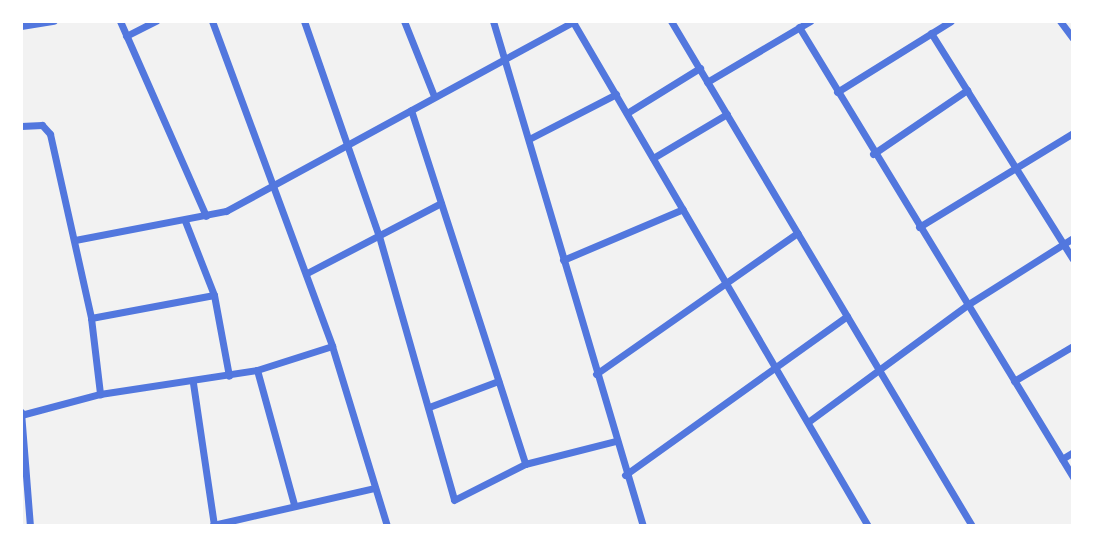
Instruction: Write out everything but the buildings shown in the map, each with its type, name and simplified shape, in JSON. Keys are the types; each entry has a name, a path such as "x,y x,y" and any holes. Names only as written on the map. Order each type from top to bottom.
{"street":[{"path":"21,26 54,21"},
{"path":"120,21 206,216"},
{"path":"126,36 156,21"},
{"path":"212,21 278,186 387,526"},
{"path":"304,21 379,236 454,499 525,464 615,441"},
{"path":"404,21 434,96"},
{"path":"493,21 506,56 625,475 643,526"},
{"path":"671,21 972,526"},
{"path":"707,82 810,21"},
{"path":"837,92 951,21"},
{"path":"1060,21 1073,38"},
{"path":"75,240 206,216 278,186 506,56 574,22 868,526"},
{"path":"799,27 873,154 1073,477"},
{"path":"931,33 1073,258"},
{"path":"627,113 700,68"},
{"path":"873,154 967,90"},
{"path":"528,139 616,94"},
{"path":"411,110 525,464"},
{"path":"653,158 727,114"},
{"path":"21,126 42,125 50,134 91,318 100,394"},
{"path":"919,228 1018,171 1073,133"},
{"path":"307,274 441,203"},
{"path":"563,260 683,209"},
{"path":"185,221 214,295 229,376"},
{"path":"596,374 797,233"},
{"path":"808,422 879,366 967,305 1073,238"},
{"path":"91,318 214,295"},
{"path":"625,475 777,369 847,316"},
{"path":"1014,381 1073,345"},
{"path":"30,526 21,414 100,394 193,383 257,370 331,346"},
{"path":"257,370 294,504"},
{"path":"429,407 498,381"},
{"path":"193,383 214,525 294,504 374,488"},
{"path":"1062,459 1073,452"}]}
